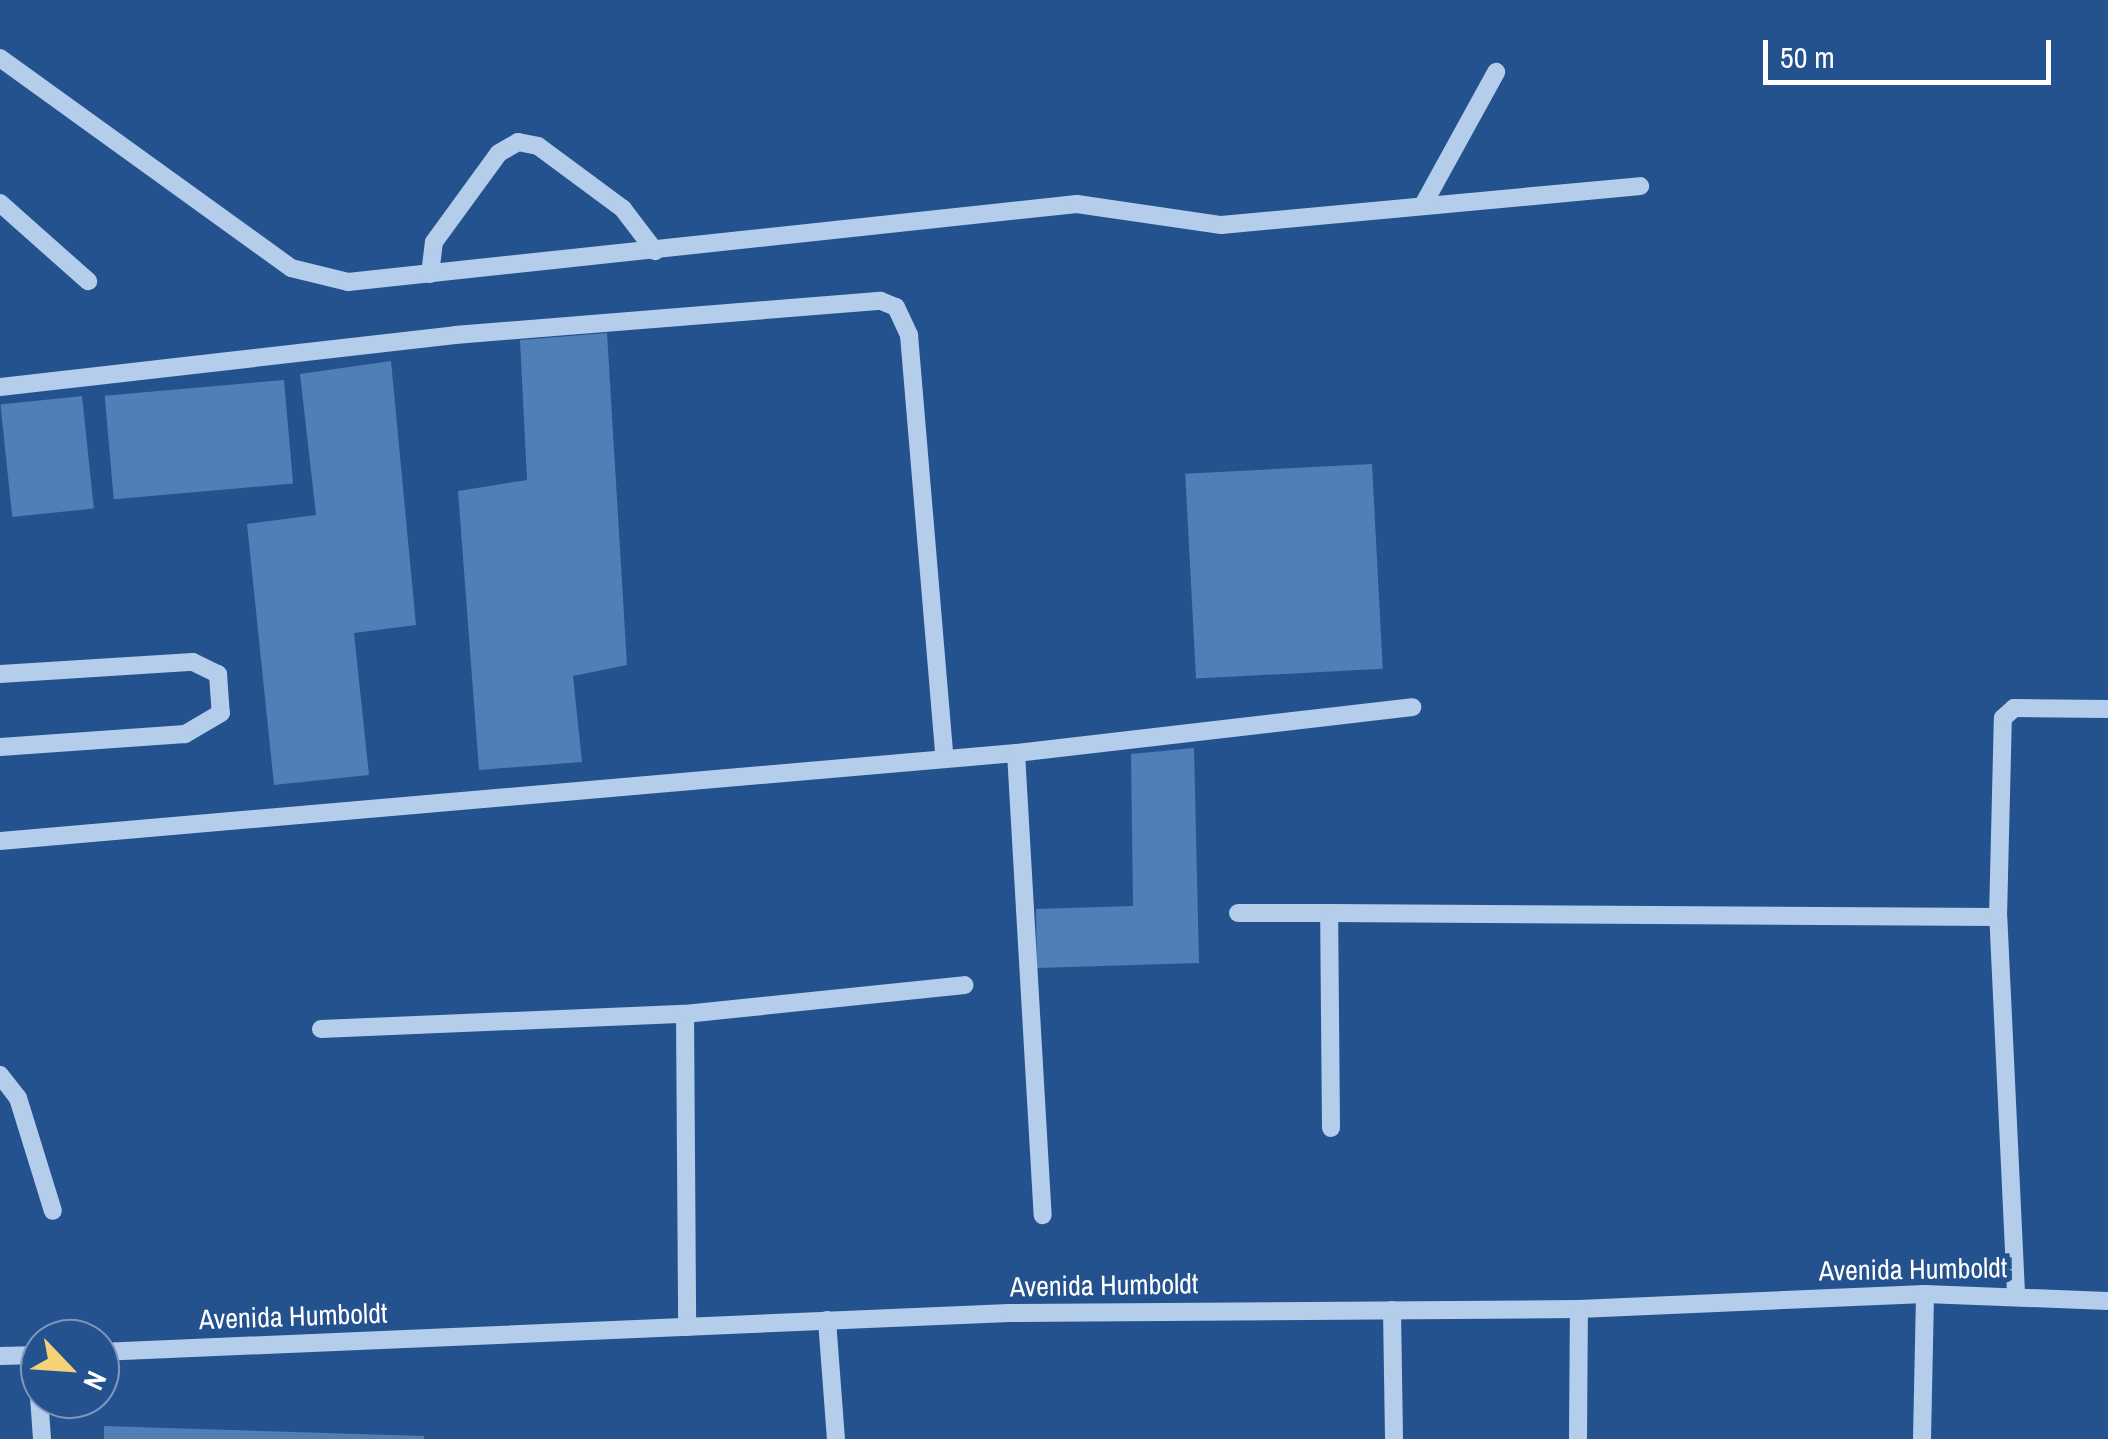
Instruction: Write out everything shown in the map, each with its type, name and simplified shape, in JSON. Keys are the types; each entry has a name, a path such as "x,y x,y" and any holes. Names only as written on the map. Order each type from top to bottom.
{"street":[{"path":"0,58 292,268 348,282 1077,204 1202,225 1640,186"},
{"path":"1423,205 1496,72"},
{"path":"430,274 434,242 498,152 518,142 538,146 623,209 655,250"},
{"path":"0,204 88,281"},
{"path":"0,387 455,335 880,301 896,307 909,335 944,755"},
{"path":"0,674 194,662 218,674 221,713 184,734 0,747"},
{"path":"0,841 944,755 1016,753 1412,707"},
{"path":"2016,1293 1998,918 2004,718 2014,708 2108,709"},
{"path":"1016,753 1044,1214"},
{"path":"1238,913 1998,918"},
{"path":"1329,914 1331,1128"},
{"path":"321,1029 684,1014 964,984"},
{"path":"684,1014 687,1327"},
{"path":"0,1075 18,1098 53,1211"},
{"name":"Avenida Humboldt","path":"120,1351 828,1320 1579,1309 1925,1294 2016,1293 2108,1301"},
{"path":"1922,1439 1925,1294"},
{"path":"1578,1439 1579,1309"},
{"path":"1392,1310 1394,1439"},
{"path":"828,1320 836,1439"}],"building":[{"path":"607,333 627,665 573,676 582,762 479,770 458,491 527,480 520,340"},
{"path":"391,361 416,625 354,633 369,775 274,785 247,524 316,515 300,374"},
{"path":"284,380 293,484 114,499 105,396"},
{"path":"82,396 94,508 12,517 0,405"},
{"path":"1372,464 1383,669 1196,679 1185,474"},
{"path":"1194,748 1199,963 1037,968 1036,909 1133,906 1131,754"},
{"path":"104,1426 424,1436 424,1439 104,1439"}]}
